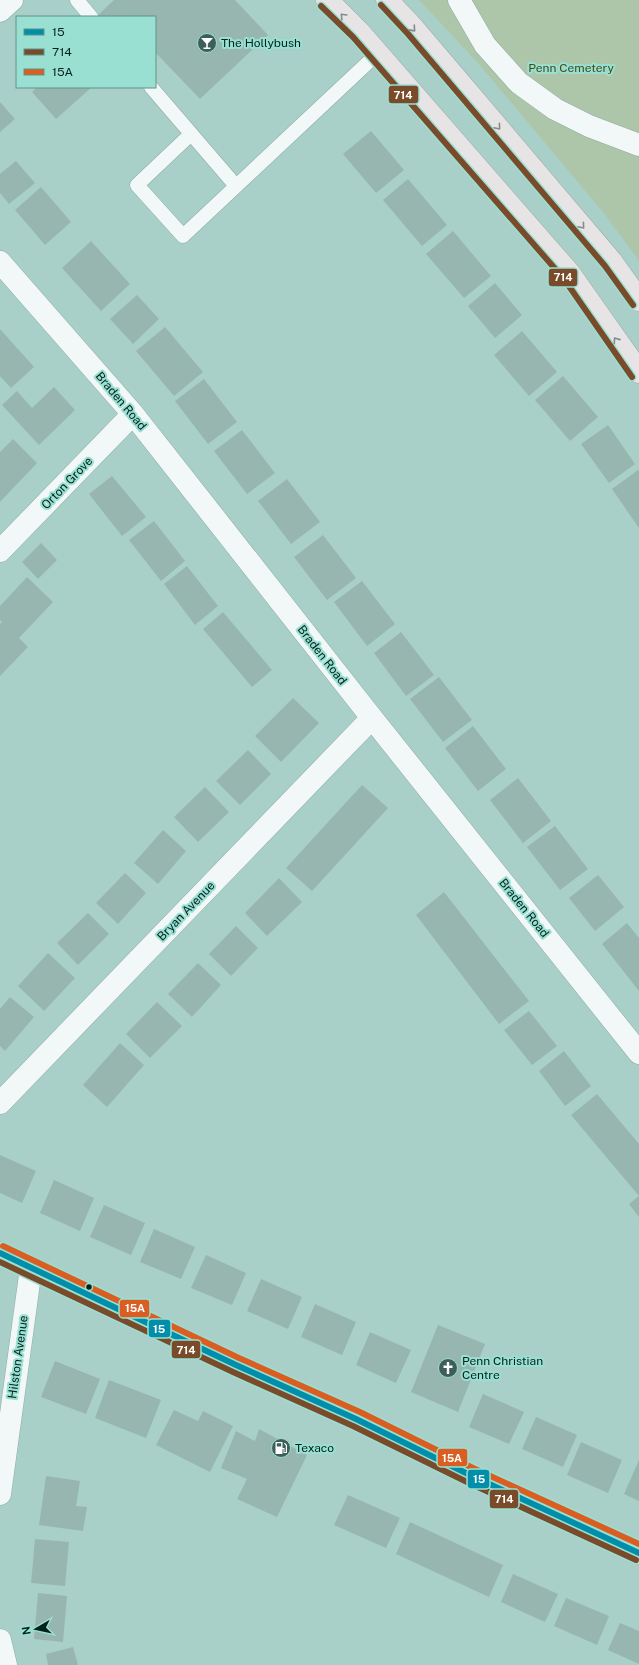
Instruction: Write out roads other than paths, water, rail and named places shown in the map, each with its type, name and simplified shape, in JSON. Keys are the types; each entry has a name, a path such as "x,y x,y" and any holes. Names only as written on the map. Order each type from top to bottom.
{"highway":[{"path":"327,0 377,54 570,274 639,372"},
{"path":"387,0 414,29 611,260 639,300"}],"street":[{"path":"0,10 12,0"},
{"path":"459,0 485,45 519,83 555,109 589,126 639,145"},
{"name":"Braden Road","path":"0,262 133,414 372,718 639,1053"},
{"name":"Orton Grove","path":"0,551 133,414"},
{"name":"Bryan Avenue","path":"0,1104 372,718"},
{"path":"0,1253 236,1365 356,1419 470,1475 639,1552"},
{"name":"Hilston Avenue","path":"0,1494 31,1268"},
{"path":"0,1640 6,1665"}],"lane":[{"path":"77,0 90,16"},
{"path":"191,134 137,185 183,236 377,54"},
{"path":"152,88 236,186"}],"place":[{"name":"The Hollybush","path":"207,43"},
{"name":"Penn Christian Centre","path":"448,1368"},
{"name":"Texaco","path":"281,1448"}],"park label":[{"name":"Penn Cemetery","path":"571,68"}]}
